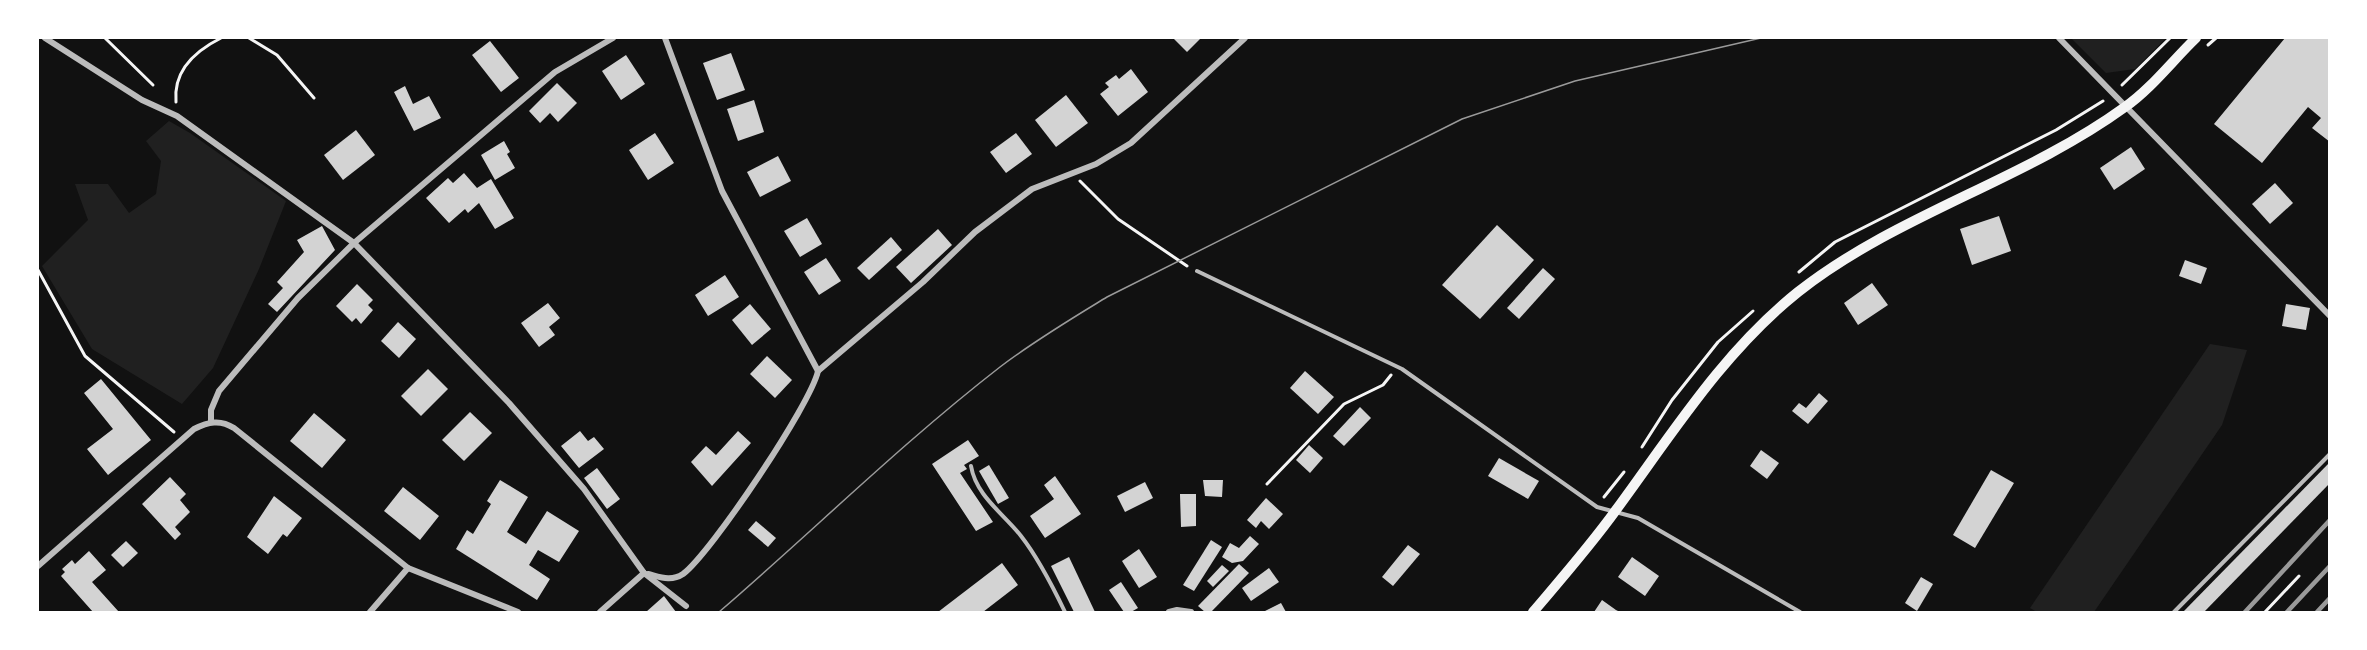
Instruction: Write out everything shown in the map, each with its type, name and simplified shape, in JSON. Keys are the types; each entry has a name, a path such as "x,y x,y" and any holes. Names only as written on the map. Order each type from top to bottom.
{"main road":[{"path":"1533,612 1613,513 1718,371 1757,329 1798,293 1843,260 1878,239 2058,149 2127,106 2196,38"}],"street":[{"path":"45,38 142,100 177,116 354,243 510,403 584,489 644,573 686,606"},
{"path":"211,422 211,410 219,391 298,298 354,243 555,72 613,38"},
{"path":"665,38 722,191 818,371"},
{"path":"644,573 669,579 683,574 710,545 799,415 815,385 818,371 923,282 975,232 1032,189 1096,164 1131,143 1245,38"},
{"path":"2059,38 2111,94 2127,106 2330,316"},
{"path":"38,566 194,429 211,422 221,422 234,429 408,568 518,612"},
{"path":"370,612 408,568"},
{"path":"600,612 644,573"},
{"path":"1169,612 1177,609 1191,612"}],"lane":[{"path":"1197,271 1398,367 1470,415 1596,507 1638,518 1800,612"},
{"path":"2174,612 2330,454"},
{"path":"971,466 972,474 990,503 1022,537 1065,612"}],"path":[{"path":"105,38 153,85"},
{"path":"177,116 175,98 178,77 200,48 221,38"},
{"path":"249,38 277,55 315,98"},
{"path":"1073,174 1118,219 1177,261 1197,271"},
{"path":"38,270 85,356 134,395 182,440"},
{"path":"1267,484 1344,404 1383,385 1398,367"},
{"path":"2265,612 2298,576"}],"shaded area":[{"path":"2071,38 2166,38 2135,69 2106,73"},
{"path":"169,121 190,133 286,201 259,269 213,368 182,404 92,349 42,266 88,220 75,184 108,184 129,213 156,194 161,161 146,141"},
{"path":"2210,344 2247,350 2222,425 2094,612 2037,612 2030,608"}],"building":[{"path":"1173,38 1201,38 1187,52"},
{"path":"2285,38 2330,38 2330,142 2312,128 2321,118 2308,107 2262,163 2214,124"},
{"path":"490,41 519,78 501,92 472,55"},
{"path":"731,53 745,90 717,100 703,63"},
{"path":"626,55 645,84 621,100 602,71"},
{"path":"1131,69 1148,92 1118,116 1100,94 1109,87 1105,83 1116,75 1119,79"},
{"path":"557,83 577,103 558,122 550,113 540,123 529,111"},
{"path":"405,86 413,104 429,96 441,118 414,131 394,92"},
{"path":"1066,95 1088,123 1056,147 1035,120"},
{"path":"754,100 764,132 738,141 727,109"},
{"path":"356,130 375,155 343,180 324,155"},
{"path":"655,133 674,163 648,180 629,150"},
{"path":"1016,133 1032,154 1006,173 990,152"},
{"path":"504,141 510,152 507,154 515,168 495,180 481,155"},
{"path":"2131,147 2145,169 2114,190 2100,168"},
{"path":"778,156 791,181 760,197 747,172"},
{"path":"464,173 477,188 491,179 514,218 495,229 479,203 468,213 465,209 449,223 426,198 448,178 453,183"},
{"path":"2275,183 2293,203 2270,224 2252,204"},
{"path":"1999,216 2011,251 1972,265 1960,229"},
{"path":"807,218 822,244 800,257 784,231"},
{"path":"1497,225 1534,260 1480,319 1442,285"},
{"path":"322,226 335,250 277,312 268,304 283,288 277,282 304,252 297,240"},
{"path":"938,229 952,245 911,283 896,267"},
{"path":"891,237 902,250 869,280 857,268"},
{"path":"826,258 841,281 819,295 804,272"},
{"path":"2185,260 2207,268 2201,284 2179,276"},
{"path":"1543,268 1555,279 1519,319 1507,308"},
{"path":"725,275 739,297 708,316 695,295"},
{"path":"1872,283 1888,305 1858,325 1844,303"},
{"path":"357,284 373,300 368,305 373,310 361,324 356,318 352,322 336,306"},
{"path":"548,303 560,318 549,327 555,335 539,347 521,323"},
{"path":"750,304 771,329 752,345 732,320"},
{"path":"2286,304 2310,308 2306,330 2282,326"},
{"path":"398,322 416,339 399,358 381,341"},
{"path":"767,356 792,380 775,398 750,374"},
{"path":"428,369 448,389 421,416 401,396"},
{"path":"1305,371 1334,397 1318,414 1290,388"},
{"path":"101,379 151,440 108,475 87,449 113,429 84,393"},
{"path":"1819,393 1828,401 1808,424 1792,411 1799,403 1806,408"},
{"path":"1360,407 1371,418 1344,446 1333,436"},
{"path":"470,412 492,433 464,461 442,440"},
{"path":"314,413 346,440 322,468 290,441"},
{"path":"580,431 588,441 594,437 604,449 579,468 561,446"},
{"path":"738,431 751,443 712,486 691,462 706,446 716,455"},
{"path":"968,440 979,456 964,465 967,469 960,473 993,522 976,531 932,464"},
{"path":"1309,445 1323,458 1310,473 1296,460"},
{"path":"1761,450 1779,463 1767,479 1750,466"},
{"path":"1499,458 1539,481 1528,499 1488,476"},
{"path":"2330,462 2330,483 2204,612 2183,612"},
{"path":"989,465 1009,498 998,504 979,471"},
{"path":"597,468 620,499 607,509 584,478"},
{"path":"1991,470 2014,483 1975,548 1953,535"},
{"path":"1055,476 1081,514 1045,538 1030,516 1054,499 1044,485"},
{"path":"170,477 186,494 180,500 190,512 175,527 181,534 175,540 142,504"},
{"path":"500,480 528,497 507,532 526,544 547,511 579,531 559,562 538,550 529,565 550,579 537,600 456,549 467,530 473,534 491,504 487,501"},
{"path":"1203,480 1223,480 1222,497 1205,496"},
{"path":"1145,482 1153,498 1125,512 1117,496"},
{"path":"403,487 439,516 420,540 384,511"},
{"path":"1180,494 1196,494 1196,526 1181,527"},
{"path":"274,496 302,518 287,537 283,534 268,554 247,537"},
{"path":"1266,498 1283,514 1269,529 1261,521 1256,528 1247,520"},
{"path":"756,521 776,538 768,547 748,530"},
{"path":"1250,536 1259,544 1243,561 1232,563 1222,557 1230,543 1239,548"},
{"path":"1211,540 1222,547 1194,591 1183,585"},
{"path":"126,541 138,553 123,567 111,555"},
{"path":"1408,545 1420,554 1393,586 1382,577"},
{"path":"1139,549 1157,577 1139,588 1122,561"},
{"path":"89,551 106,570 92,582 119,612 93,612 61,576 65,572 62,569 72,560 75,564"},
{"path":"1069,557 1095,612 1074,612 1051,566"},
{"path":"1632,557 1659,576 1645,596 1618,577"},
{"path":"1002,563 1018,585 983,612 938,612"},
{"path":"1239,564 1249,573 1211,612 1205,612 1198,606"},
{"path":"1222,565 1229,571 1213,587 1207,581"},
{"path":"1269,568 1279,582 1251,601 1242,588"},
{"path":"1921,577 1933,584 1917,611 1905,603"},
{"path":"1121,582 1138,608 1131,612 1124,612 1109,590"},
{"path":"664,596 676,612 646,612"},
{"path":"1602,600 1616,610 1620,612 1594,612"},
{"path":"1281,603 1286,612 1265,611"}],"tram line":[{"path":"719,612 964,396 1026,348 1107,297 1462,119 1575,81 1761,38"}],"railway":[{"path":"2245,612 2330,520"},
{"path":"2287,612 2330,566"},
{"path":"2317,612 2330,598"}]}
